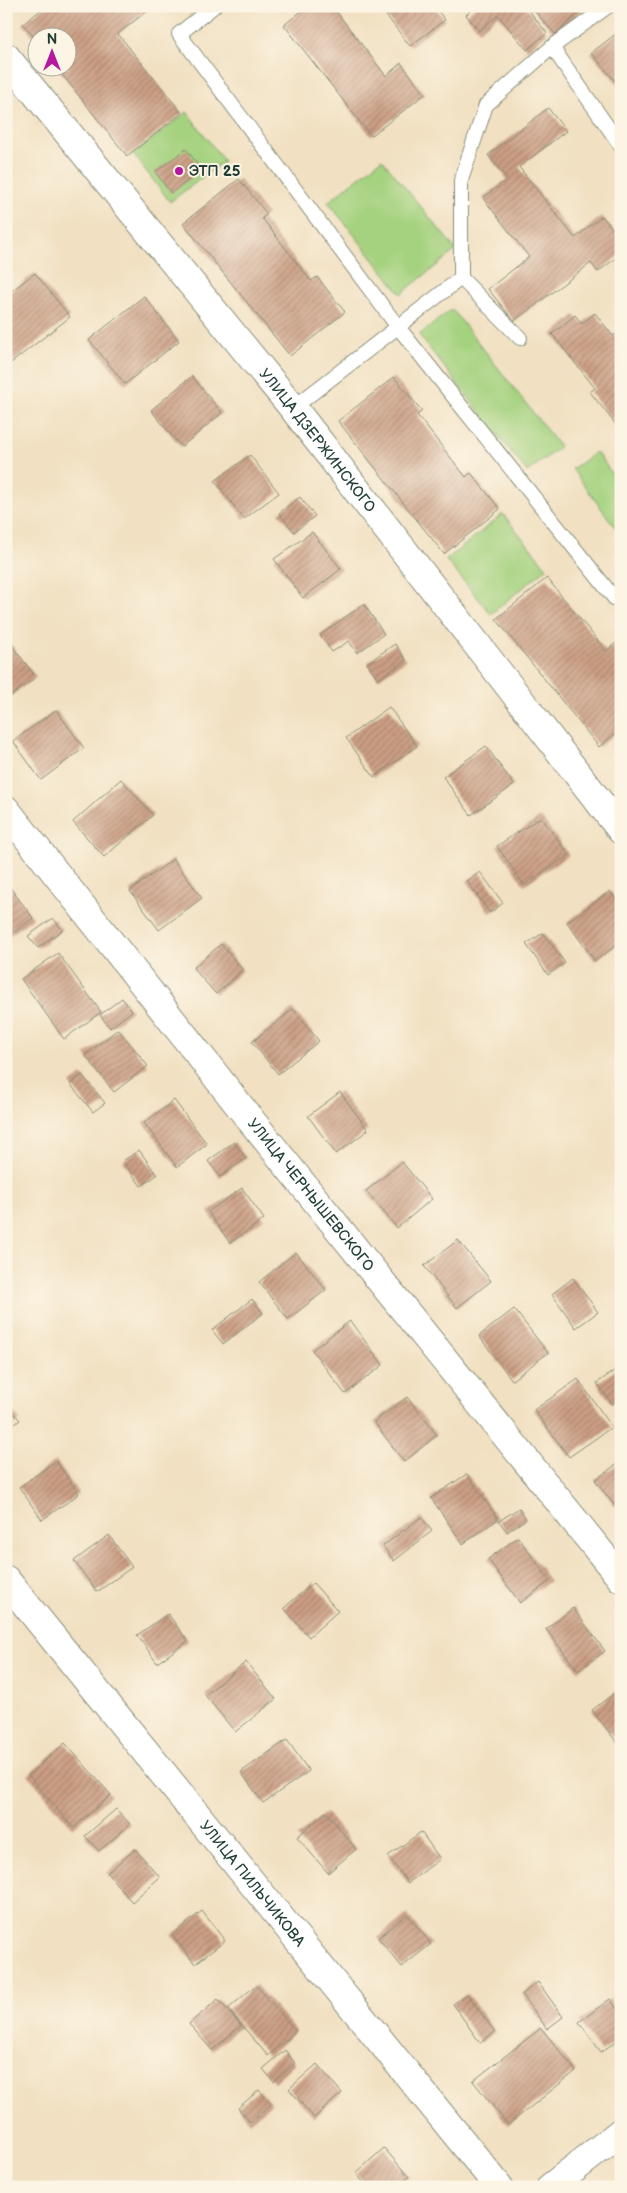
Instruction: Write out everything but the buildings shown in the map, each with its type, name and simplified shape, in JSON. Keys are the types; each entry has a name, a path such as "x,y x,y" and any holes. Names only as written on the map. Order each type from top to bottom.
{"street":[{"name":"УЛИЦА ДЗЕРЖИНСКОГО","path":"6,57 293,408 621,830"},
{"name":"УЛИЦА ЧЕРНЫШЕВСКОГО","path":"6,810 249,1118 621,1578"},
{"name":"УЛИЦА ПИЛЬЧИКОВА","path":"6,1580 499,2187"},
{"path":"558,2185 621,2132"}],"lane":[{"path":"214,6 179,34 398,327 615,599 621,596"},
{"path":"520,338 461,278 461,180 486,105 552,47 608,6"},
{"path":"552,47 621,146"},
{"path":"293,408 461,278"}],"green space":[{"path":"187,112 224,161 170,202 133,154"},
{"path":"382,159 456,250 401,294 328,202"},
{"path":"452,309 560,447 527,472 419,335"},
{"path":"596,452 621,485 621,535 572,469"},
{"path":"503,514 547,568 491,614 446,560"}],"place":[{"name":"ЭТП 25","path":"179,171"}]}
